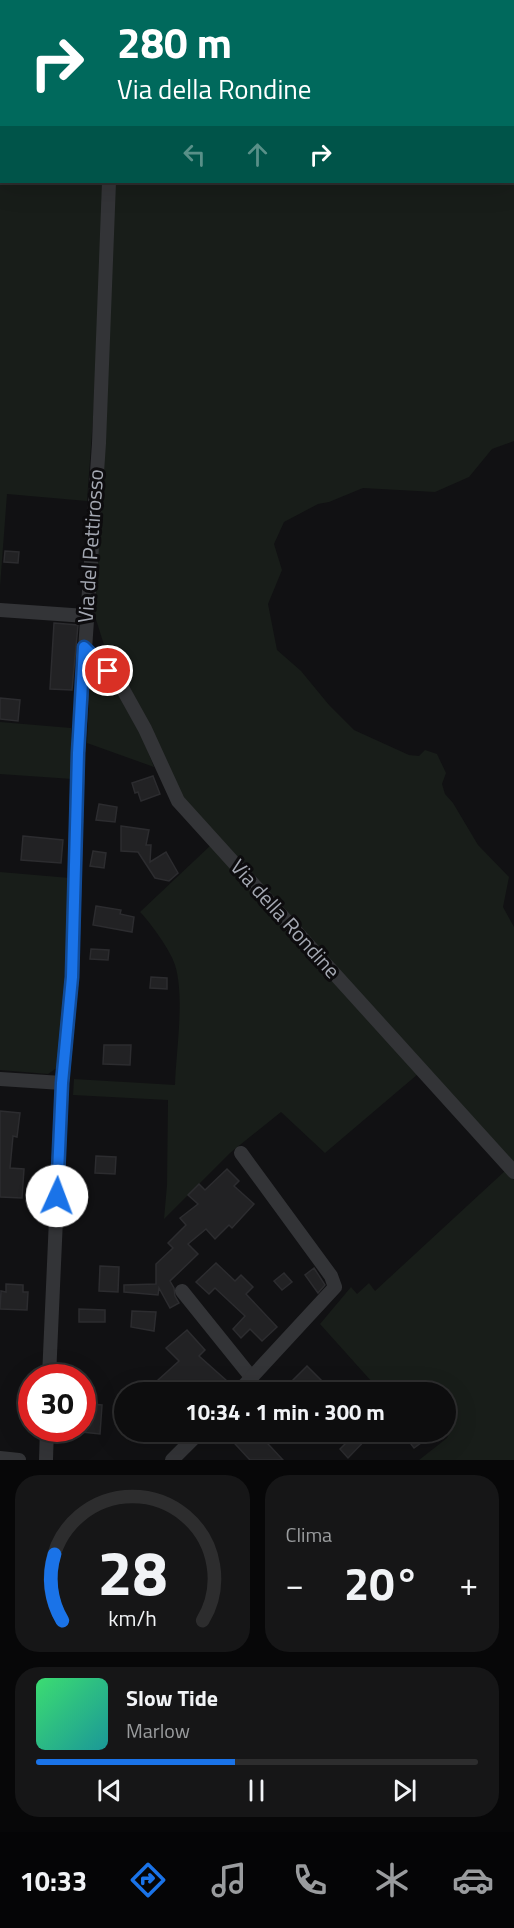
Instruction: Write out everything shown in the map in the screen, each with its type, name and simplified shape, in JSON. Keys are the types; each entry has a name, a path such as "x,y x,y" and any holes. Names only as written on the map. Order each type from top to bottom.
{"street":[{"name":"Via del Pettirosso","path":"50,1364 62,1083 72,977 78,753 99,443 109,183"},
{"path":"0,609 86,616"},
{"name":"Via della Rondine","path":"84,647 120,684 145,729 178,801 514,1172"},
{"path":"0,1079 62,1083"},
{"path":"241,1153 331,1276 335,1287 248,1382"},
{"path":"182,1291 252,1378"},
{"path":"46,1460 47,1442"},
{"path":"181,1457 193,1442"},
{"path":"0,1458 19,1460"}],"shaded area":[{"path":"0,183 104,183 98,350 87,501 7,494 0,587"},
{"path":"113,183 514,183 514,441 492,449 469,477 435,492 363,488 329,502 318,504 284,522 274,544 282,570 268,604 277,650 301,671 329,705 354,730 409,755 419,756 425,750 437,754 446,773 442,784 445,794 453,803 478,845 509,877 503,907 514,927 514,1167 183,799 122,680 109,661 94,613"},
{"path":"98,676 112,682 140,732 154,767 87,743 90,681 92,677"},
{"path":"0,722 71,728 72,779 0,774"},
{"path":"211,845 418,1074 325,1153 281,1112 230,1153 164,1219 167,1185 168,1100 73,1095 74,1079 175,1085 180,1008 178,978 169,952 140,912"},
{"path":"0,872 70,878 62,1033 58,1067 48,1074 0,1070"},
{"path":"506,1170 514,1180 514,1460 419,1460 442,1442 456,1442 456,1382 372,1382 320,1324 351,1287 357,1294 369,1283 375,1291"}],"building":[{"path":"5,551 19,552 18,563 4,562"},
{"path":"54,623 78,625 72,690 50,689"},
{"path":"0,698 20,700 18,721 0,719"},
{"path":"153,776 160,794 141,801 132,783"},
{"path":"99,804 117,807 115,822 96,820"},
{"path":"121,826 149,830 146,845 151,845 150,862 166,852 178,873 169,881 155,878 138,852 121,851"},
{"path":"23,836 63,840 61,863 21,860"},
{"path":"93,851 106,853 104,868 90,866"},
{"path":"96,906 121,910 120,914 134,917 132,932 93,925"},
{"path":"91,949 109,950 108,960 90,959"},
{"path":"151,977 167,978 167,989 150,988"},
{"path":"104,1045 131,1045 130,1065 103,1064"},
{"path":"0,1111 20,1113 17,1137 13,1136 10,1168 24,1169 22,1198 0,1197"},
{"path":"96,1156 116,1157 115,1174 95,1173"},
{"path":"227,1169 239,1181 234,1186 254,1204 232,1228 229,1225 215,1239 206,1229 188,1244 198,1254 170,1281 179,1303 170,1308 159,1288 158,1295 124,1292 124,1285 156,1284 156,1264 173,1248 168,1243 186,1225 180,1218 198,1204 188,1195 199,1184 205,1190"},
{"path":"216,1263 235,1281 241,1275 253,1287 246,1294 277,1327 262,1341 250,1329 241,1338 233,1329 245,1316 215,1288 209,1294 196,1282"},
{"path":"100,1266 119,1267 118,1292 99,1291"},
{"path":"314,1268 325,1285 318,1293 305,1275"},
{"path":"284,1273 292,1282 282,1290 274,1281"},
{"path":"6,1284 23,1285 23,1292 28,1292 27,1310 0,1309 1,1291 6,1292"},
{"path":"79,1309 105,1310 105,1322 79,1322"},
{"path":"132,1311 156,1312 154,1331 131,1327"},
{"path":"187,1330 205,1350 199,1356 227,1381 160,1382 158,1380 179,1361 166,1348"},
{"path":"307,1366 323,1382 293,1382"},
{"path":"96,1404 102,1405 100,1434 96,1434"},
{"path":"233,1442 266,1442 283,1460 250,1460"},
{"path":"347,1442 363,1442 348,1458 340,1449"},
{"path":"409,1442 422,1442 414,1448"}],"route":[{"path":"57,1196 62,1083 72,977 78,753 84,647 108,671"}]}
